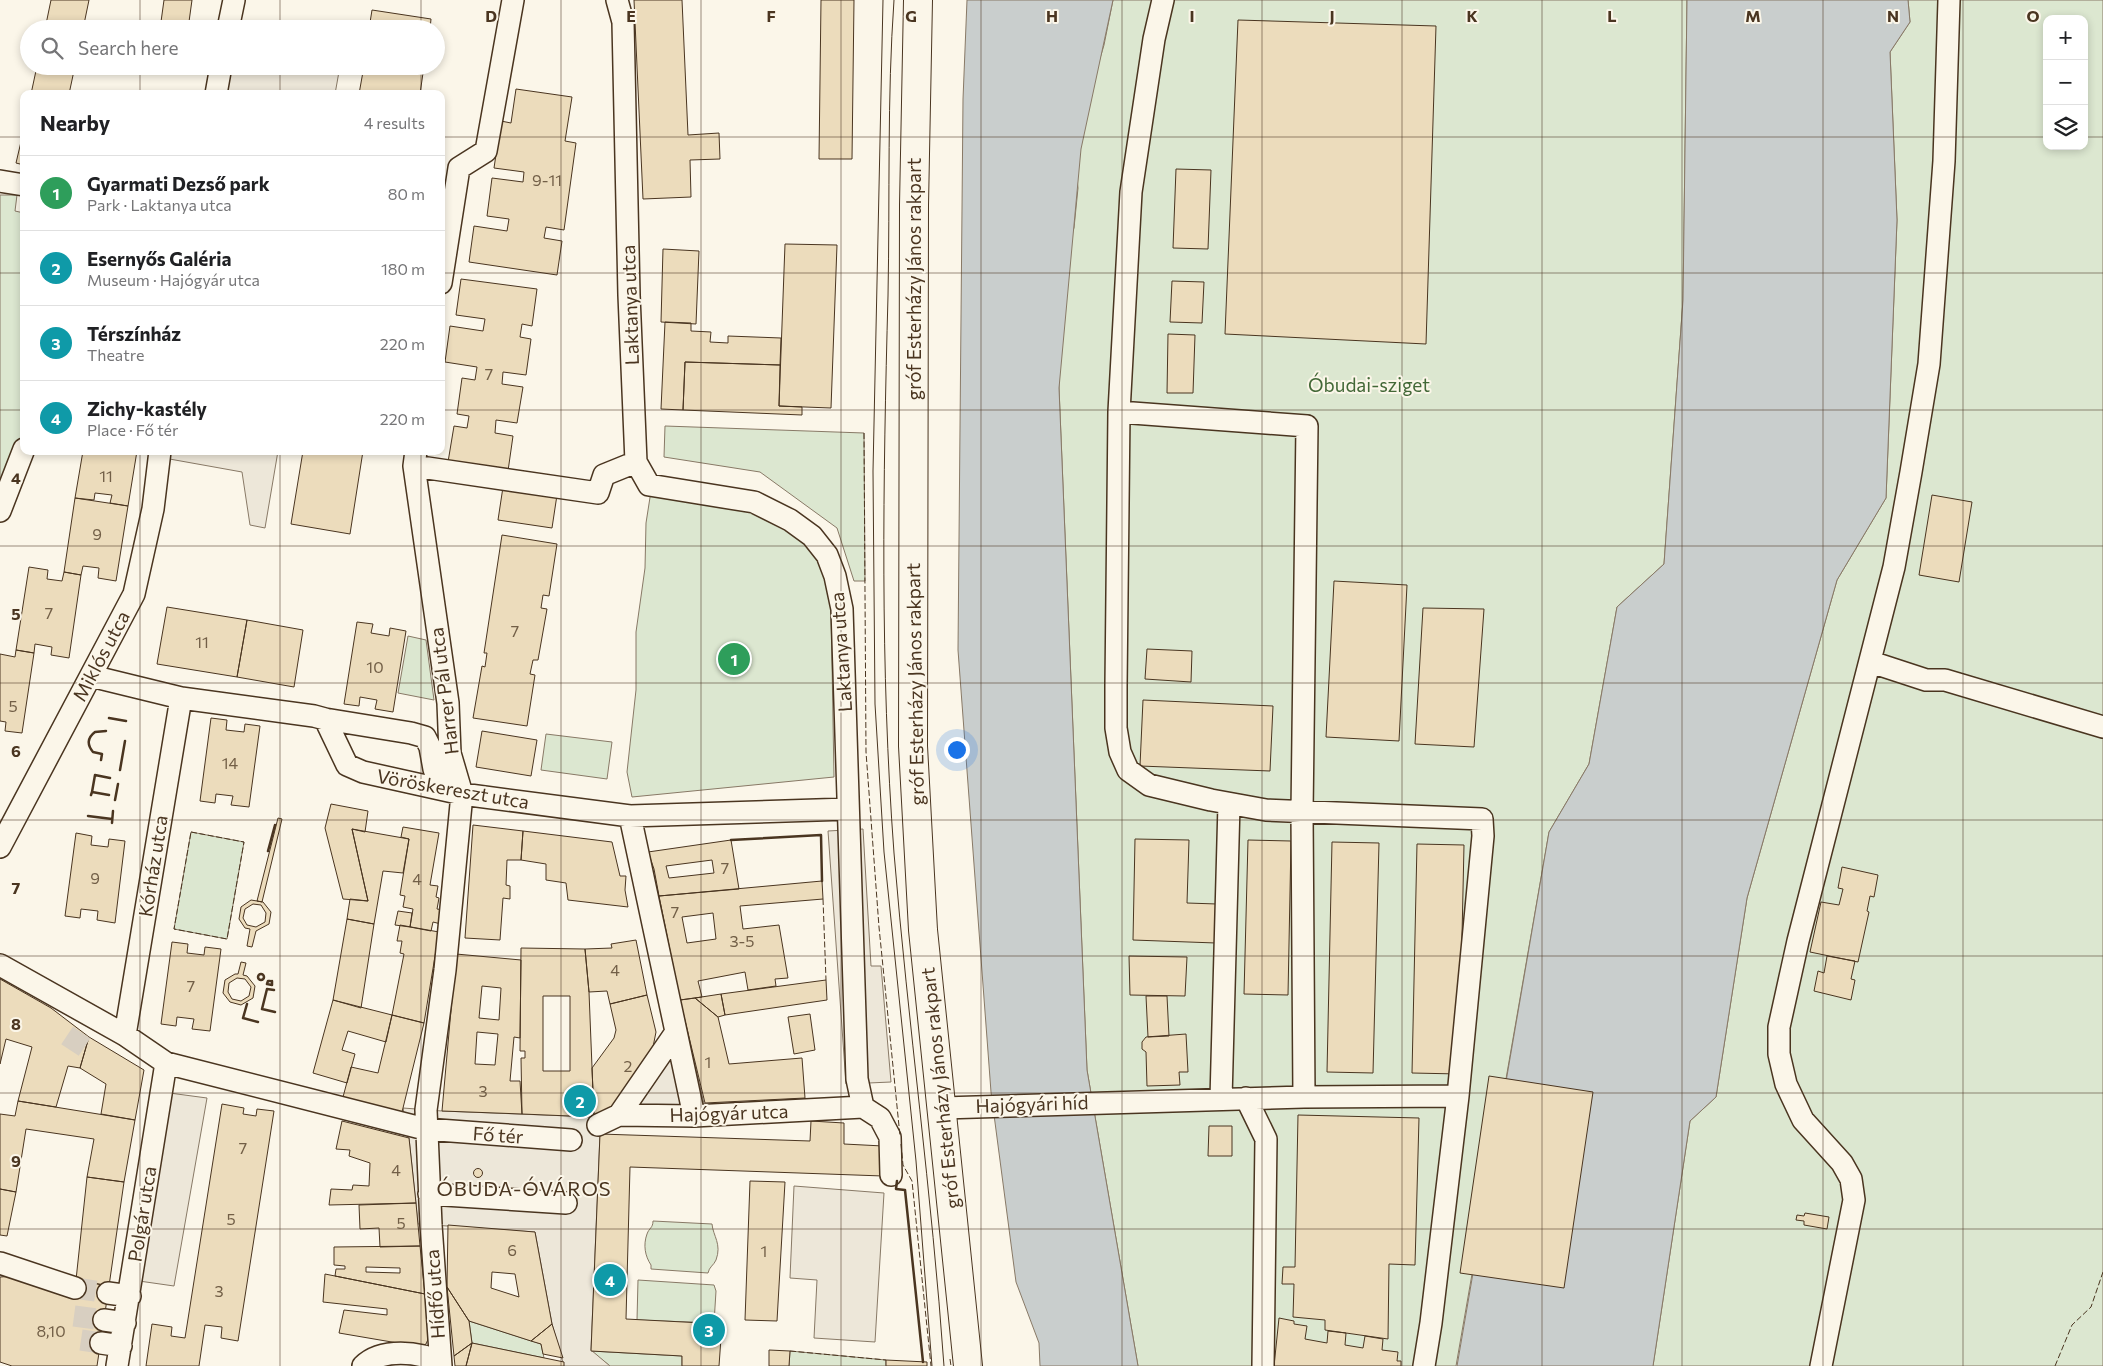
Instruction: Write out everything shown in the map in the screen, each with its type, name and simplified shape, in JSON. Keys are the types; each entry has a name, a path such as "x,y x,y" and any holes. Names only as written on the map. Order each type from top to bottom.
{"main road":[{"name":"gróf Esterházy János rakpart","path":"918,0 914,215 913,746 923,930 943,1108 968,1366"}],"street":[{"path":"230,20 234,0"},
{"path":"445,258 459,168 486,151 513,0"},
{"name":"Laktanya utca","path":"617,0 623,22 629,295 636,462 649,485 754,502 790,520 812,536 828,555 835,576 842,609 856,1080 863,1107"},
{"path":"1162,0 1154,39 1131,192 1119,412 1116,728 1120,752 1128,770 1149,785 1229,804 1302,813 1482,820 1483,836 1458,1096 1431,1323 1424,1366"},
{"path":"1821,1366 1854,1200 1851,1179 1842,1163 1803,1120 1786,1084 1778,1054 1779,1027 1798,941 1894,567 1929,364 1944,161 1948,0"},
{"path":"217,90 219,75"},
{"path":"0,181 20,184"},
{"path":"1119,412 1307,426 1302,813 1304,1096"},
{"path":"0,511 21,455"},
{"name":"Miklós utca","path":"0,847 134,594 153,509 160,455"},
{"path":"415,459 598,492 604,475 636,462"},
{"name":"Harrer Pál utca","path":"415,459 448,703 450,753 462,794 445,970 426,1120"},
{"path":"1871,662 1926,680 1945,680 2103,727"},
{"path":"91,676 181,698 314,716 424,737 430,747 434,769 441,790"},
{"name":"Kórház utca","path":"125,1035 181,698"},
{"name":"Vöröskereszt utca","path":"325,719 347,765 363,772 462,794 630,816 848,809"},
{"path":"1221,1099 1229,804"},
{"path":"630,816 694,1116"},
{"path":"0,965 87,1024 125,1035 166,1063 426,1120 429,1194 566,1203"},
{"path":"619,1115 676,1032"},
{"name":"Polgár utca","path":"113,1352 125,1323 130,1296 166,1063"},
{"name":"Hajógyári híd","path":"943,1108 1304,1096 1458,1096"},
{"path":"1246,1098 1266,1139 1263,1366"},
{"path":"863,1107 880,1118 890,1137 890,1175"},
{"name":"Hajógyár utca","path":"598,1125 619,1115 694,1116 863,1107"},
{"name":"Fő tér","path":"426,1120 571,1140"},
{"name":"Hídfő utca","path":"429,1194 441,1365"},
{"path":"0,1262 75,1288"},
{"path":"108,1293 130,1296"},
{"path":"104,1320 125,1323"},
{"name":"Hídfő utca","path":"363,1366 377,1356 390,1353 428,1356 441,1365"}],"green space":[{"name":"Óbudai-sziget","path":"1113,0 1687,0 1683,300 1664,564 1617,607 1589,764 1549,832 1456,1366 1138,1366 1087,1070 1059,388 1058,263 1074,228 1078,188 1073,148 1104,45"},
{"path":"1908,0 2103,0 2103,1366 1653,1366 1690,1121 1716,1097 1747,898 1837,580 1886,498 1897,220 1890,52 1910,22"},
{"path":"0,195 17,195 15,211 20,212 20,448 0,499"},
{"path":"665,426 864,433 865,581 854,581 837,528 760,472 664,457"},
{"path":"651,491 751,510 786,527 808,545 821,563 831,606 834,777 632,797 627,772 636,690 636,632 645,568 646,523"},
{"path":"408,636 426,640 434,700 398,693"},
{"path":"546,734 612,742 607,779 541,770"},
{"path":"191,832 244,842 227,939 174,929"},
{"path":"653,1221 712,1224 717,1240 718,1254 708,1273 651,1269 646,1254 645,1242"},
{"path":"638,1280 714,1285 716,1291 714,1323 637,1320"},
{"path":"469,1321 541,1344 544,1358 472,1343"},
{"path":"591,1351 682,1356 682,1366 610,1366"},
{"path":"790,1351 886,1360 886,1366 789,1366"}],"shaded area":[{"path":"967,0 1113,0 1081,149 1059,388 1087,1070 1138,1366 1040,1366 1039,1343 1016,1282 991,1092 958,650 963,99"},
{"path":"1687,0 1908,0 1910,22 1890,52 1897,220 1886,498 1837,580 1747,898 1716,1097 1690,1121 1653,1366 1457,1366 1549,832 1589,764 1617,607 1664,564 1683,300"},
{"path":"227,75 338,75 336,90 225,90"},
{"path":"164,455 277,455 265,528 250,525 242,472 164,458"},
{"path":"863,829 871,966 881,966 891,1082 846,1084 828,831"},
{"path":"691,1049 707,1116 619,1115 600,1134 591,1350 610,1366 564,1366 552,1324 535,1232 418,1224 409,1138 403,1108 594,1117 652,1052"},
{"path":"162,1092 207,1098 174,1286 132,1280"},
{"path":"794,1186 884,1193 875,1342 814,1338 817,1280 790,1278"}],"building":[{"path":"51,0 89,0 85,20 47,20"},
{"path":"164,0 192,0 189,20 161,20"},
{"path":"634,0 682,0 688,135 719,133 720,159 690,160 691,197 643,199"},
{"path":"821,0 854,0 852,159 819,159"},
{"path":"372,10 431,19 431,20 370,20"},
{"path":"1238,20 1436,26 1426,344 1225,334"},
{"path":"35,75 73,75 70,90 32,90"},
{"path":"362,75 423,75 421,90 360,90"},
{"path":"516,89 572,97 565,141 576,143 564,230 546,227 544,238 562,241 557,275 469,262 474,226 507,231 509,219 487,216 492,178 523,182 524,172 494,168 501,121 511,123"},
{"path":"20,146 20,164 16,163"},
{"path":"1176,169 1211,170 1208,249 1173,248"},
{"path":"785,244 837,245 831,408 779,406"},
{"path":"663,249 699,251 696,324 661,322"},
{"path":"461,279 537,289 532,326 522,324 520,337 531,339 526,375 503,372 502,384 523,387 517,423 496,420 495,433 513,436 508,471 448,462 454,426 467,428 469,416 457,414 462,378 475,380 477,367 445,362 450,326 483,331 485,319 456,315"},
{"path":"1172,281 1204,282 1202,323 1170,322"},
{"path":"665,322 691,323 691,331 711,332 710,342 728,343 728,336 781,338 780,365 685,362 683,410 661,409"},
{"path":"1168,334 1195,335 1193,393 1167,393"},
{"path":"685,362 780,365 779,406 802,407 802,415 683,410"},
{"path":"82,455 136,455 128,506 110,503 112,495 95,493 94,500 75,498"},
{"path":"302,455 362,455 350,534 291,524"},
{"path":"503,487 557,495 552,528 498,520"},
{"path":"1932,495 1972,502 1959,582 1919,575"},
{"path":"75,498 128,506 116,581 98,578 99,568 83,566 81,575 64,572"},
{"path":"502,535 557,544 549,596 543,595 541,608 547,609 538,660 533,660 530,674 535,675 527,726 473,718 482,666 485,667 487,653 484,653"},
{"path":"29,567 48,570 47,579 62,581 64,572 81,575 69,658 51,655 52,647 35,644 34,653 16,650"},
{"path":"1334,581 1407,585 1399,741 1326,737"},
{"path":"167,607 247,620 237,677 157,664"},
{"path":"1423,608 1484,609 1474,747 1415,744"},
{"path":"247,620 303,630 294,687 237,677"},
{"path":"357,622 373,624 371,633 389,636 390,628 406,631 393,712 375,709 377,700 360,697 359,706 344,704"},
{"path":"1147,649 1192,651 1191,682 1145,679"},
{"path":"16,650 34,653 22,733 5,731 6,722 0,721 0,654 15,657"},
{"path":"1143,700 1273,706 1270,771 1140,766"},
{"path":"211,718 227,720 226,730 244,732 245,724 260,726 249,807 231,805 233,796 216,794 215,803 200,801"},
{"path":"482,731 537,740 531,776 476,767"},
{"path":"331,804 368,811 365,832 352,829 368,901 343,899 325,828"},
{"path":"278,818 282,819 262,902 257,901"},
{"path":"473,825 523,831 521,860 507,860 506,885 510,886 510,899 503,898 500,940 465,938"},
{"path":"403,827 439,833 430,885 438,886 436,897 439,898 437,909 443,910 441,924 433,922 431,931 410,927 413,909 403,907 405,896 400,895 409,839 401,837"},
{"path":"352,829 409,839 403,873 383,871 374,924 347,919 350,899 368,901"},
{"path":"523,831 612,842 620,876 626,876 625,890 628,907 568,900 566,883 546,880 546,864 521,860"},
{"path":"76,833 92,836 91,845 108,847 109,839 125,841 115,923 97,920 98,911 81,909 80,918 65,916"},
{"path":"1135,839 1189,840 1187,903 1217,904 1216,943 1133,940"},
{"path":"731,840 739,889 659,896 654,869 648,852","holes":["712,860 714,873 669,878 666,866"]},
{"path":"1248,840 1291,841 1288,995 1244,994"},
{"path":"1332,842 1379,843 1373,1073 1327,1072"},
{"path":"1417,844 1464,845 1459,1074 1412,1073"},
{"path":"1842,867 1878,875 1874,897 1870,896 1867,911 1869,912 1858,962 1810,952 1821,902 1839,905 1843,889 1838,888"},
{"path":"822,881 823,899 740,906 743,929 779,925 788,978 775,979 776,986 748,990 745,972 698,981 702,997 680,1000 659,896","holes":["713,913 716,939 687,943 682,917"]},
{"path":"251,900 263,902 271,912 269,924 256,931 252,947 247,946 250,929 245,928 239,919 241,907","holes":["253,904 261,905 266,913 265,922 256,927 247,925 243,918 245,909"]},
{"path":"398,911 412,913 410,927 395,925"},
{"path":"347,919 374,924 361,1008 333,1000"},
{"path":"400,925 439,932 424,1023 392,1015 404,954 400,953 402,941 397,941"},
{"path":"636,940 647,995 610,1004 607,991 589,992 585,949 612,948 611,944"},
{"path":"172,942 188,944 187,953 204,955 205,947 221,949 210,1031 192,1029 194,1019 177,1017 176,1026 161,1024"},
{"path":"521,948 585,949 589,992 594,1117 522,1114 521,1058 525,1058 525,1051 520,1051","holes":["543,996 570,996 570,1071 543,1071"]},
{"path":"456,954 521,960 520,1038 514,1037 510,1081 520,1081 522,1114 442,1111","holes":["482,986 501,988 499,1020 479,1018","477,1032 498,1034 495,1065 475,1064"]},
{"path":"1129,956 1187,957 1185,996 1130,995"},
{"path":"1827,956 1855,961 1851,979 1855,980 1851,1000 1814,991 1818,971 1824,973"},
{"path":"241,962 246,963 243,975 247,976 255,986 253,998 241,1005 230,1002 223,993 225,980 238,974","holes":["237,978 245,979 251,987 249,996 241,1001 232,999 228,992 229,983"]},
{"path":"0,979 51,1008 89,1037 80,1068 68,1066 56,1107 18,1101 32,1047 6,1039 0,1064"},
{"path":"826,980 827,1000 725,1015 721,994"},
{"path":"721,994 725,1015 718,1017 695,998"},
{"path":"647,995 656,1032 652,1052 613,1107 594,1117 592,1068 614,1038 616,1030 610,1004"},
{"path":"1146,996 1167,996 1169,1036 1148,1037"},
{"path":"695,998 718,1017 729,1064 802,1058 805,1098 705,1103 680,1000"},
{"path":"333,1000 392,1015 386,1042 348,1031 342,1050 355,1054 347,1083 313,1073"},
{"path":"810,1014 815,1050 794,1054 788,1017"},
{"path":"392,1015 424,1023 402,1112 343,1097 351,1067 378,1073"},
{"path":"1186,1034 1188,1072 1179,1072 1180,1085 1147,1086 1146,1052 1142,1049 1142,1042 1146,1037"},
{"path":"89,1037 144,1070 135,1120 101,1114 106,1084 80,1068"},
{"path":"1489,1076 1593,1092 1564,1288 1460,1273"},
{"path":"18,1101 135,1120 124,1182 87,1177 94,1139 26,1129 16,1192 0,1189 0,1114 15,1116"},
{"path":"222,1104 244,1108 243,1114 256,1116 257,1109 274,1111 238,1341 221,1338 222,1327 205,1325 199,1366 146,1366 152,1324 172,1327 171,1336 185,1338"},
{"path":"1298,1115 1419,1118 1415,1265 1389,1264 1388,1339 1325,1330 1325,1320 1293,1317 1294,1284 1282,1284 1283,1267 1295,1267"},
{"path":"342,1121 409,1138 416,1203 329,1205 331,1189 352,1190 353,1185 369,1186 370,1163 349,1156 350,1150 336,1149"},
{"path":"811,1121 844,1123 844,1144 883,1146 883,1176 630,1167 626,1319 722,1324 719,1366 682,1366 682,1356 591,1351 600,1134 810,1141"},
{"path":"1209,1126 1232,1126 1232,1156 1208,1156"},
{"path":"478,1168 483,1173 478,1178 473,1173"},
{"path":"87,1177 124,1182 109,1286 76,1280"},
{"path":"750,1181 785,1182 777,1321 745,1320"},
{"path":"0,1189 16,1192 7,1236 0,1235"},
{"path":"416,1203 420,1246 380,1247 379,1228 360,1229 359,1205"},
{"path":"1805,1213 1829,1217 1827,1229 1804,1225 1804,1221 1796,1220 1797,1215 1804,1216"},
{"path":"448,1225 535,1232 552,1324 531,1341 469,1321 447,1287","holes":["492,1272 515,1274 519,1297 491,1288"]},
{"path":"420,1246 425,1294 335,1276 336,1269 345,1269 345,1266 334,1265 334,1247","holes":["366,1267 400,1268 400,1273 366,1272"]},
{"path":"325,1274 425,1294 429,1337 426,1344 421,1347 339,1333 344,1310 387,1315 387,1309 323,1302"},
{"path":"15,1276 76,1280 109,1286 97,1366 12,1366 0,1362 0,1277"},
{"path":"447,1287 469,1321 472,1343 454,1356"},
{"path":"1279,1318 1294,1321 1294,1324 1307,1326 1305,1339 1327,1343 1328,1331 1346,1333 1345,1345 1363,1348 1365,1336 1383,1339 1382,1350 1398,1352 1397,1361 1401,1361 1401,1366 1274,1366"},
{"path":"552,1324 563,1358 543,1354 541,1344 531,1341"},
{"path":"472,1343 466,1366 455,1366 454,1356"},
{"path":"472,1343 564,1362 564,1366 466,1366"},
{"path":"769,1350 790,1351 789,1366 769,1366"},
{"path":"886,1360 927,1362 927,1366 886,1366"}],"tunnel":[{"path":"70,1050 82,1032"},
{"path":"75,1288 108,1293"},
{"path":"74,1316 104,1320"},
{"path":"81,1340 101,1343"}],"tram line":[{"path":"883,0 873,471 875,704 884,852 916,1161 932,1366"},
{"path":"894,0 890,111 884,504 886,714 894,853 933,1237 944,1366"}],"fence":[{"path":"864,433 866,752 879,927 900,1136"},
{"path":"191,832 244,842 227,939 174,929 191,832"},
{"path":"823,899 826,980"},
{"path":"901,1144 903,1165 912,1181 931,1366"},
{"path":"2055,1366 2072,1325 2091,1307 2103,1272"},
{"path":"790,1351 886,1360"},
{"path":"950,1359 951,1366"}],"wall":[{"path":"109,718 126,721"},
{"path":"101,760 102,754 93,752 89,742 90,737 95,732 106,731"},
{"path":"120,770 125,741"},
{"path":"92,792 95,775 110,778"},
{"path":"115,800 118,784"},
{"path":"91,795 92,792 109,795"},
{"path":"112,823 113,811"},
{"path":"88,816 112,819"},
{"path":"268,851 275,825"},
{"path":"731,840 821,835 822,881"},
{"path":"261,974 264,977 261,980 258,977 261,974"},
{"path":"270,981 267,984 272,985 272,981"},
{"path":"274,990 267,989 262,1009 275,1012"},
{"path":"247,1004 243,1018 258,1022"},
{"path":"897,1181 896,1189 905,1190 923,1362"}],"place":[{"name":"Gyarmati Dezső park","path":"734,659"},
{"name":"Esernyős Galéria","path":"580,1101"},
{"name":"Zichy-kastély","path":"610,1280"},
{"name":"Térszínház","path":"709,1330"}],"district":[{"name":"ÓBUDA-ÓVÁROS","path":"524,1189"}]}
